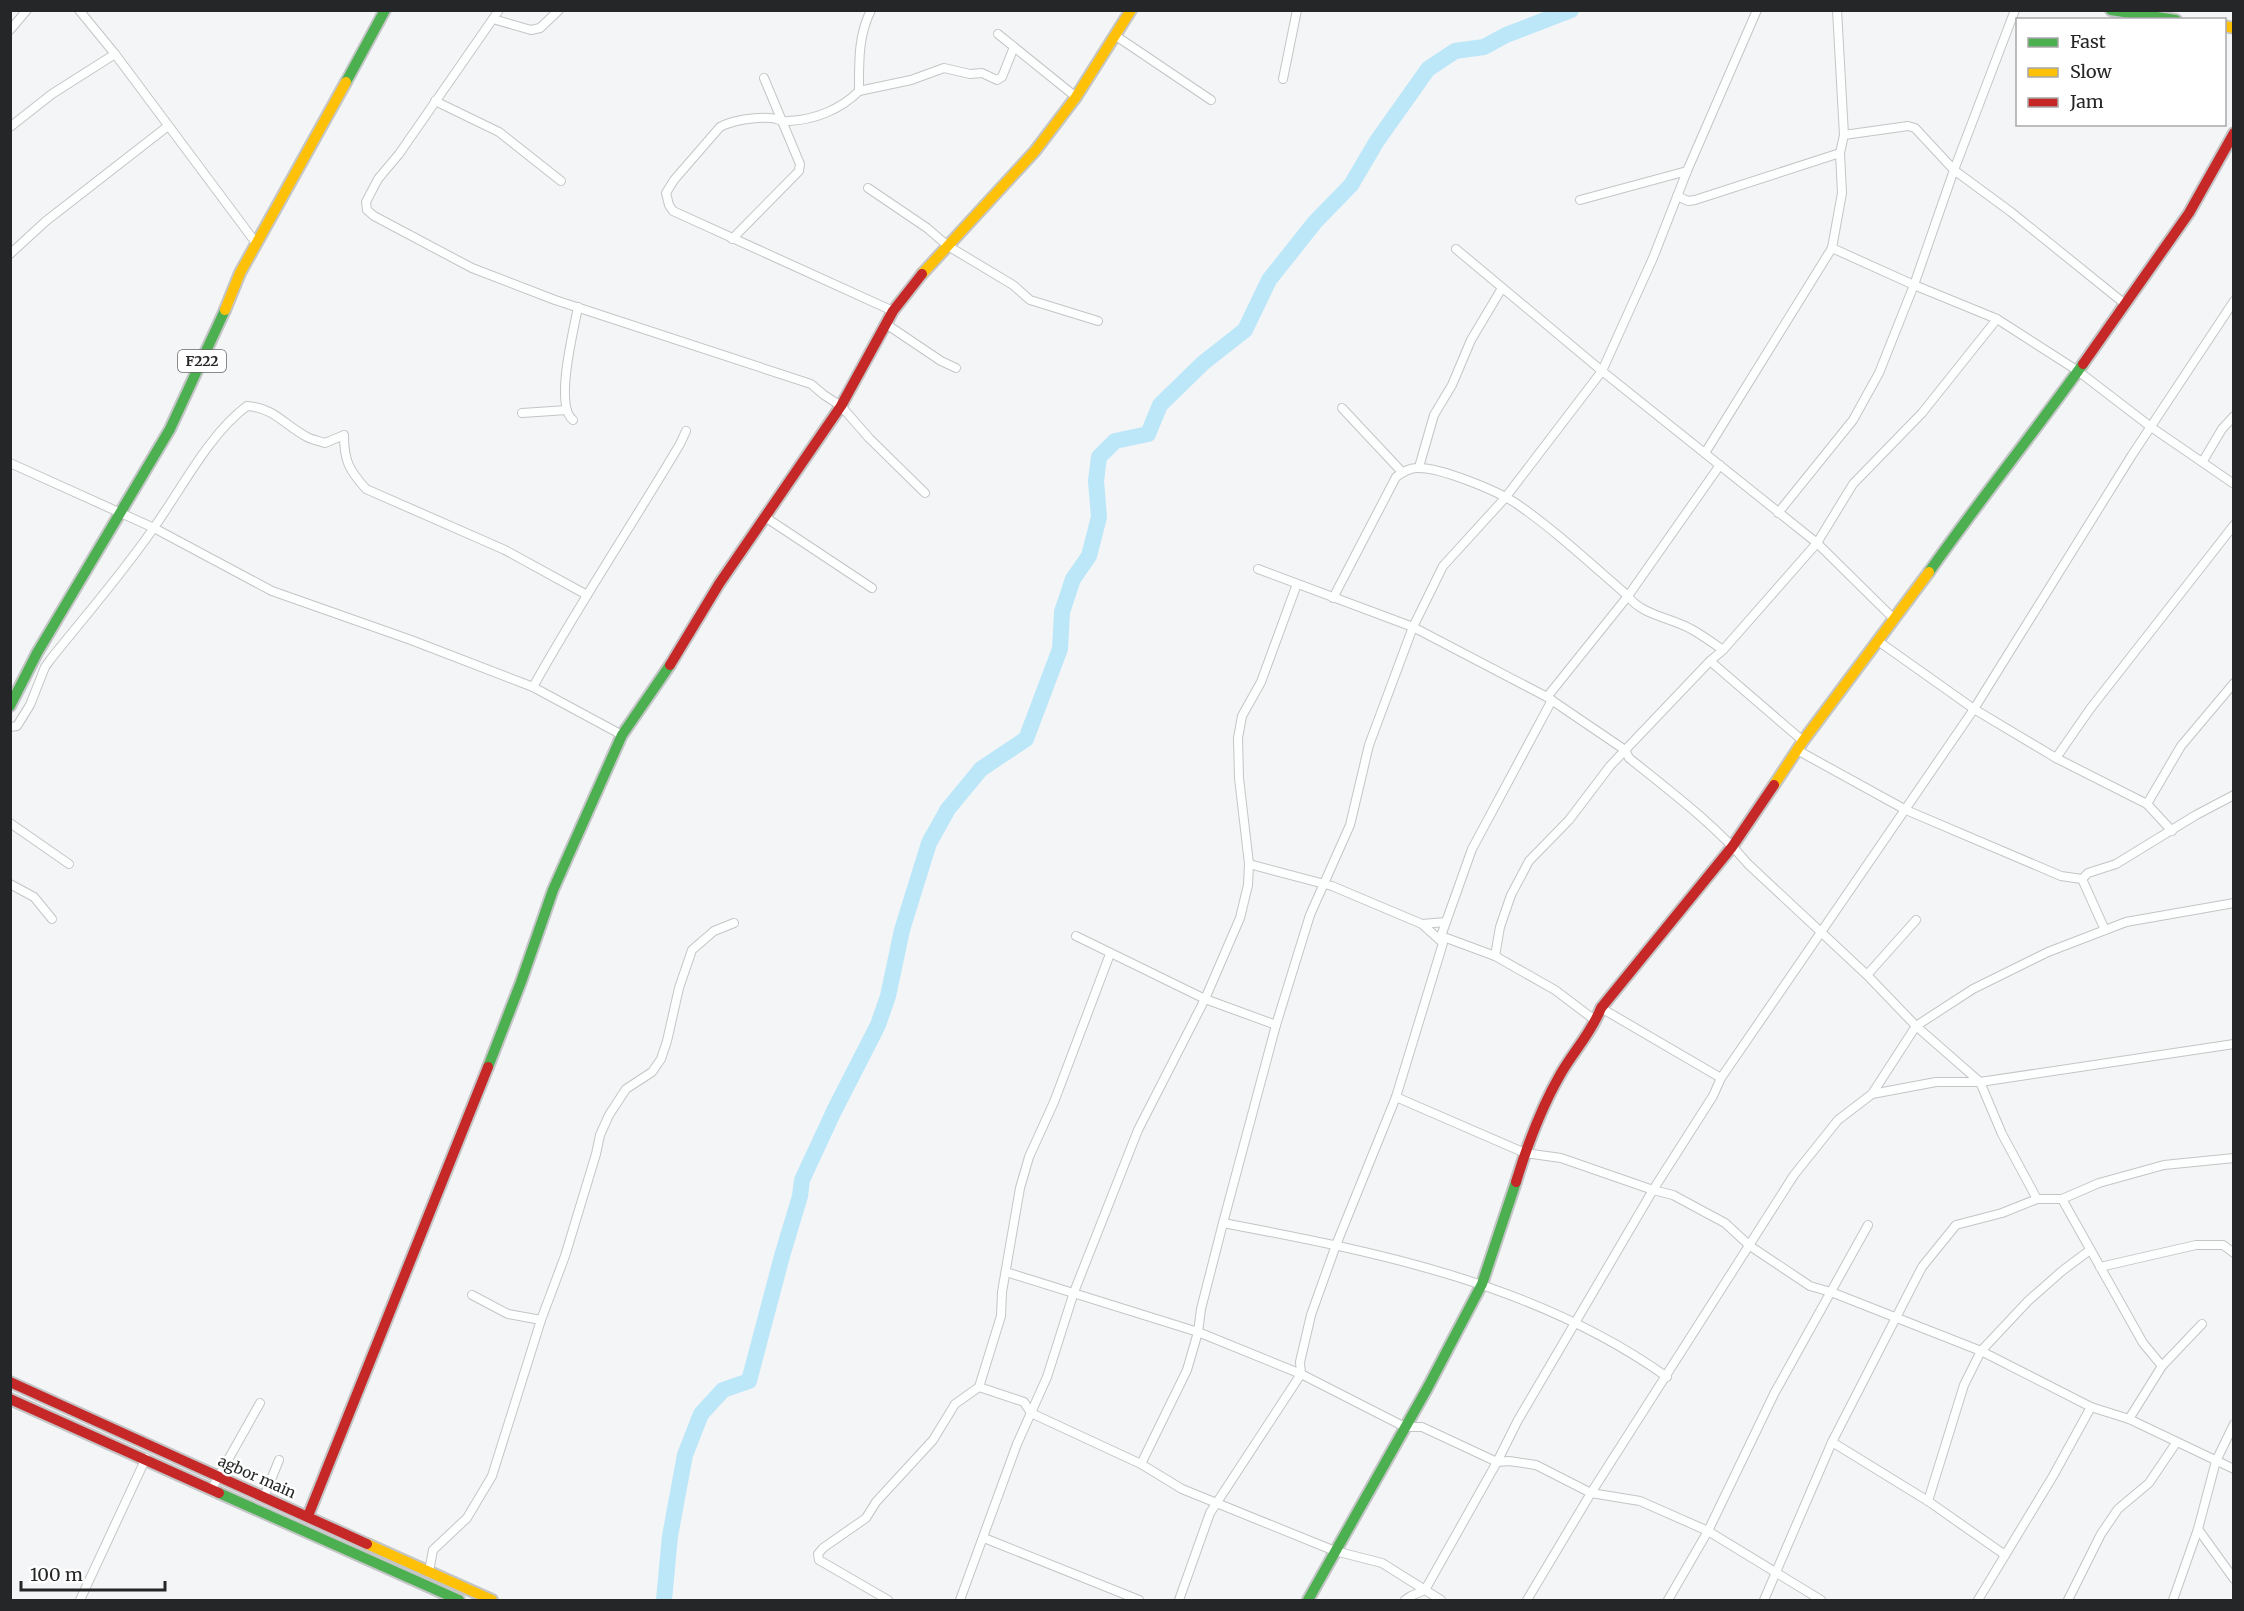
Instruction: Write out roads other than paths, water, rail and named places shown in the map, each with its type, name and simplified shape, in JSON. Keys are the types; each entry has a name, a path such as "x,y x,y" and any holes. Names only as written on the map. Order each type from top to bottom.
{"main road":[{"name":"F222","path":"10,706 37,653 170,429 240,273 385,10"},
{"path":"309,1516 521,982 553,890 622,735 662,678 719,584 841,406 893,311 924,271 1000,186 1035,151 1076,97 1131,10"},
{"path":"2111,10 2163,18"},
{"path":"1308,1600 1482,1284 1524,1153 1558,1078 1596,1021 1601,1008 1732,847 1800,745 2078,371 2189,213 2230,148 2234,133"},
{"name":"agbor main","path":"10,1382 492,1600"},
{"name":"agbor main","path":"10,1400 146,1458 211,1490 459,1600"}],"street":[{"path":"10,30 27,10"},
{"path":"79,10 115,54 256,243"},
{"path":"499,10 370,192 366,202 367,210 374,216 472,268 693,347 812,384 841,406 869,438 925,493"},
{"path":"493,19 531,30 540,28 559,10"},
{"path":"859,91 859,45 871,10"},
{"path":"1283,79 1297,10"},
{"path":"1141,1464 1187,1370 1223,1223 1276,1025 1310,915 1350,825 1369,745 1413,627 1443,566 1505,498 1602,371 1653,258 1687,171 1757,10"},
{"path":"1705,453 1832,248 1842,193 1840,153 1844,135 1837,10"},
{"path":"1778,513 1853,420 1879,373 1914,285 1954,170 2015,10"},
{"path":"998,34 1076,97"},
{"path":"1116,36 1211,100"},
{"path":"893,311 673,211 667,199 668,188 720,127 728,123 768,118 782,121 820,116 838,107 859,91 911,80 944,68 970,74 982,73 998,80 1002,77 1014,47"},
{"path":"10,127 52,94 115,54"},
{"path":"732,239 799,171 800,164 764,78"},
{"path":"435,101 499,132 561,181"},
{"path":"10,254 46,221 168,126"},
{"path":"1844,135 1908,126 1915,128 1954,170 2011,212 2125,304"},
{"path":"1677,196 1688,201 1695,200 1840,153"},
{"path":"1580,200 1687,171"},
{"path":"868,188 927,228 948,246 1013,285 1030,300 1098,321"},
{"path":"1832,248 1997,319 2078,371 2151,427 2234,484"},
{"path":"1456,249 1602,371 1816,543 1893,618"},
{"path":"1419,468 1434,415 1452,385 1471,340 1502,288"},
{"path":"1405,1600 1425,1590 1518,1420 1653,1190 1713,1096 1721,1078 1974,708 2039,601 2234,301"},
{"path":"573,420 569,417 567,410 568,359 578,307"},
{"path":"1496,956 1500,927 1511,895 1529,861 1569,820 1610,766 1710,661 1724,650 1816,543 1852,484 1923,413 1997,319"},
{"path":"886,324 941,361 956,368"},
{"path":"10,727 17,726 30,705 50,660 154,528 233,416 247,406 260,407 272,412 306,436 325,443 344,435 345,460 353,475 366,489 505,550 587,595"},
{"path":"1342,408 1402,472"},
{"path":"522,413 567,410"},
{"path":"2203,461 2222,429 2234,416"},
{"path":"533,687 564,630 635,520 686,431"},
{"path":"10,463 154,528 272,591 533,687 622,735"},
{"path":"1179,1600 1210,1513 1301,1374 1300,1362 1311,1315 1336,1245 1396,1096 1446,922 1472,849 1550,698 1628,596 1720,465"},
{"path":"1333,598 1396,477 1410,468 1419,468 1459,477 1516,503 1559,537 1634,603 1690,628 1724,650"},
{"path":"765,517 872,588"},
{"path":"2056,759 2090,709 2234,525"},
{"path":"1258,569 1413,627 1550,698 1625,750 1629,758 1690,808 1867,975 1916,1026 1980,1082 2002,1134 2037,1199"},
{"path":"960,1600 1017,1444 1047,1377 1074,1292 1138,1130 1205,999 1240,918 1248,885 1249,864 1239,778 1238,738 1242,716 1261,682 1297,584"},
{"path":"1878,641 1974,708 2056,759 2147,804 2172,831"},
{"path":"37,653 50,660"},
{"path":"1710,661 1800,745 1906,810 2061,876 2082,879"},
{"path":"2147,804 2181,746 2234,683"},
{"path":"2082,879 2088,873 2116,864 2196,815 2234,795"},
{"path":"10,823 69,864"},
{"path":"1249,864 1324,883 1422,924 1442,940 1496,956 1555,990 1596,1021"},
{"path":"2082,879 2104,930"},
{"path":"10,884 34,897 52,919"},
{"path":"1527,1600 1591,1493 1794,1175 1838,1120 1872,1094 1916,1026 1973,989 2048,952 2104,930 2126,922 2234,903"},
{"path":"1867,975 1916,920"},
{"path":"1422,924 1446,922"},
{"path":"429,1571 433,1550 467,1518 492,1476 541,1320 565,1256 600,1135 609,1115 626,1089 652,1072 661,1059 679,988 692,950 714,931 734,923"},
{"path":"1076,936 1205,999 1276,1025"},
{"path":"888,1600 819,1560 818,1554 866,1518 876,1502 933,1440 956,1404 979,1387 1001,1316 1002,1292 1020,1188 1029,1157 1054,1102 1110,954"},
{"path":"1601,1008 1721,1078"},
{"path":"1872,1094 1936,1082 1980,1082 2234,1044"},
{"path":"1396,1096 1524,1153 1561,1158 1673,1195 1725,1223 1750,1246 1810,1286 1831,1292 1981,1351 2091,1407 2129,1419 2234,1469"},
{"path":"1764,1600 1832,1442 1922,1267 1956,1225 2002,1213 2037,1199 2062,1199 2099,1183 2164,1165 2234,1158"},
{"path":"2062,1199 2143,1343 2162,1366"},
{"path":"1223,1223 1336,1245 1482,1284 1576,1322 1634,1354 1666,1377"},
{"path":"1668,1600 1708,1531 1774,1394 1868,1225"},
{"path":"2100,1267 2196,1245 2223,1245 2234,1253"},
{"path":"1928,1501 1964,1385 1981,1351 2028,1301 2090,1250"},
{"path":"1006,1272 1198,1332 1301,1374 1405,1427 1422,1427 1497,1462 1536,1464 1591,1493 1640,1501 1708,1531 1821,1600"},
{"path":"472,1295 508,1314 541,1320"},
{"path":"2129,1419 2162,1366 2202,1324"},
{"path":"979,1387 1024,1402 1031,1413 1141,1464 1182,1489 1335,1551 1382,1563 1441,1600"},
{"path":"211,1490 260,1402"},
{"path":"1978,1600 2053,1476 2091,1407"},
{"path":"2173,1600 2198,1529 2216,1461 2234,1424"},
{"path":"1832,1442 1928,1501 2005,1555"},
{"path":"2068,1600 2101,1534 2118,1509 2149,1483 2176,1443"},
{"path":"80,1600 146,1458"},
{"path":"264,1497 279,1460"},
{"path":"2198,1529 2234,1579"},
{"path":"984,1538 1139,1600"}],"waterway":[{"path":"664,1600 670,1536 685,1455 701,1414 723,1390 749,1381 800,1196 802,1180 878,1025 888,996 902,930 929,843 948,809 981,769 1026,739 1060,649 1062,612 1073,579 1089,556 1099,517 1096,481 1099,457 1115,441 1148,434 1160,405 1203,363 1245,330 1269,280 1315,222 1351,185 1377,141 1428,69 1455,51 1484,47 1506,35 1571,10"}]}
